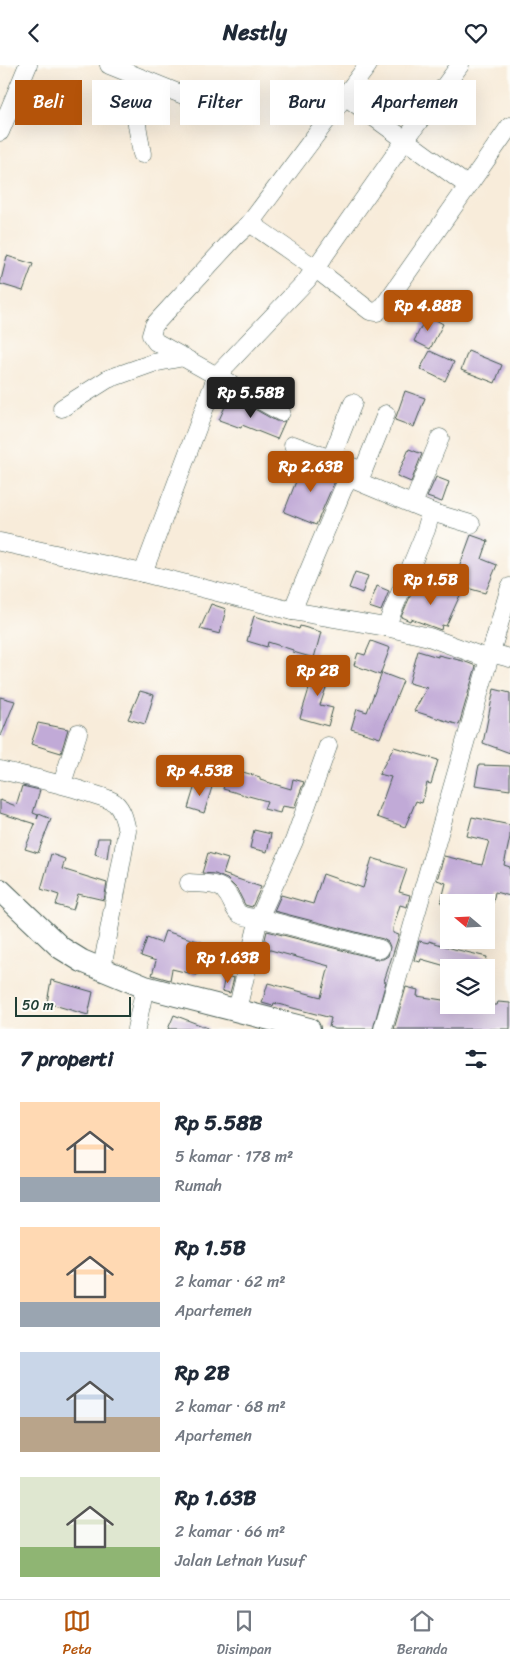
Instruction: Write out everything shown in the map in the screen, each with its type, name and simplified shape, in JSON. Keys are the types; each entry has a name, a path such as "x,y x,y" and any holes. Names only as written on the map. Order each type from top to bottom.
{"street":[{"path":"0,132 28,65"},
{"path":"109,65 180,94"},
{"path":"281,412 156,342 151,335 151,331 235,237 250,223 368,65"},
{"path":"143,573 217,375 316,269 460,65"},
{"path":"142,154 136,119 144,79"},
{"path":"345,96 468,186"},
{"path":"250,223 316,269 370,311 377,312 383,307 510,126"},
{"path":"62,408 108,379 153,363 184,357"},
{"path":"331,459 353,403"},
{"path":"292,611 345,486 352,479 361,476 386,413"},
{"path":"413,504 440,438"},
{"path":"293,445 331,459 431,512 471,524"},
{"path":"386,627 426,530 431,512"},
{"path":"0,542 143,573 292,611 386,627 429,637 490,656 510,658"},
{"path":"383,1029 510,587"},
{"path":"62,785 78,733"},
{"path":"237,1010 259,918 294,841 328,746"},
{"path":"0,770 99,796 115,803 124,819 127,831 102,969"},
{"path":"189,883 206,883 219,887 225,891 235,911 252,917 380,949"},
{"path":"0,890 61,947 82,961 145,987 309,1029"},
{"path":"136,1029 145,987"}],"building":[{"path":"7,256 33,264 23,291 0,284"},
{"path":"427,315 443,324 430,349 414,341"},
{"path":"430,351 454,362 445,381 420,369"},
{"path":"468,351 502,365 495,383 461,370"},
{"path":"405,391 425,398 414,427 395,420"},
{"path":"228,400 251,407 276,421 285,421 277,439 242,425 241,428 219,420"},
{"path":"409,449 422,454 411,482 397,476"},
{"path":"304,461 340,474 333,485 316,525 284,512"},
{"path":"436,477 449,482 442,502 427,497"},
{"path":"471,535 488,541 482,559 497,565 485,593 453,584"},
{"path":"355,572 368,576 362,593 349,588"},
{"path":"416,583 445,593 447,588 461,593 446,626 442,625 441,630 401,617"},
{"path":"377,586 389,591 381,611 369,607"},
{"path":"211,604 226,609 220,634 200,629"},
{"path":"254,616 299,629 300,626 321,632 314,658 268,642 267,647 247,641"},
{"path":"371,641 390,648 380,675 354,665 358,653 365,655"},
{"path":"418,651 438,657 438,655 463,661 476,666 459,725 414,711 427,688 409,683"},
{"path":"317,663 333,668 320,705 333,708 328,726 300,718"},
{"path":"382,673 403,681 380,738 351,729 357,709 367,712"},
{"path":"494,689 510,693 510,753 483,743"},
{"path":"140,691 154,695 145,724 128,719"},
{"path":"0,697 15,701 1,736 0,736"},
{"path":"38,723 68,729 61,753 31,744"},
{"path":"394,747 438,760 431,784 427,783 422,803 416,801 405,827 377,817 391,777 379,774"},
{"path":"479,765 510,766 510,790 475,785"},
{"path":"229,768 291,789 293,779 304,782 294,808 282,806 280,813 264,809 267,801 223,789"},
{"path":"196,782 212,787 204,813 188,808"},
{"path":"22,786 40,790 33,813 38,815 37,819 39,814 51,819 38,853 25,849 35,824 0,813 0,800 16,806"},
{"path":"472,817 510,825 510,837 504,865 510,867 510,896 495,892 495,894 443,894 446,883 437,880 444,856 482,865 489,841 467,836"},
{"path":"254,830 271,834 267,852 250,848"},
{"path":"98,838 110,838 107,858 95,854"},
{"path":"208,853 228,859 223,874 261,887 252,907 245,905 237,889 227,879 215,874 202,873"},
{"path":"51,854 65,859 62,869 107,883 104,900 78,894 73,910 56,905 59,895 41,889"},
{"path":"372,858 407,869 399,892 410,895 407,907 400,905 393,928 393,933 399,935 384,981 386,982 373,1029 335,1029 329,1027 331,1018 274,1003 273,1006 262,1003 268,983 321,997 329,966 263,948 267,931 377,959 383,959 388,956 390,947 388,942 383,939 274,911 281,895 313,904 323,874 363,888"},
{"path":"165,931 204,943 197,975 172,969 170,980 152,975 156,961 141,956 147,938 161,943"},
{"path":"419,941 429,943 429,941 440,945 440,949 454,949 487,957 487,959 440,959 440,964 421,959 420,962 414,960"},
{"path":"225,976 234,978 230,993 222,991"},
{"path":"51,980 93,992 88,1015 47,1003"},
{"path":"406,987 418,990 417,996 440,1000 440,1014 495,1014 495,1005 498,1002 510,1003 510,1029 394,1029"},
{"path":"174,1015 208,1028 208,1029 168,1029"}]}
